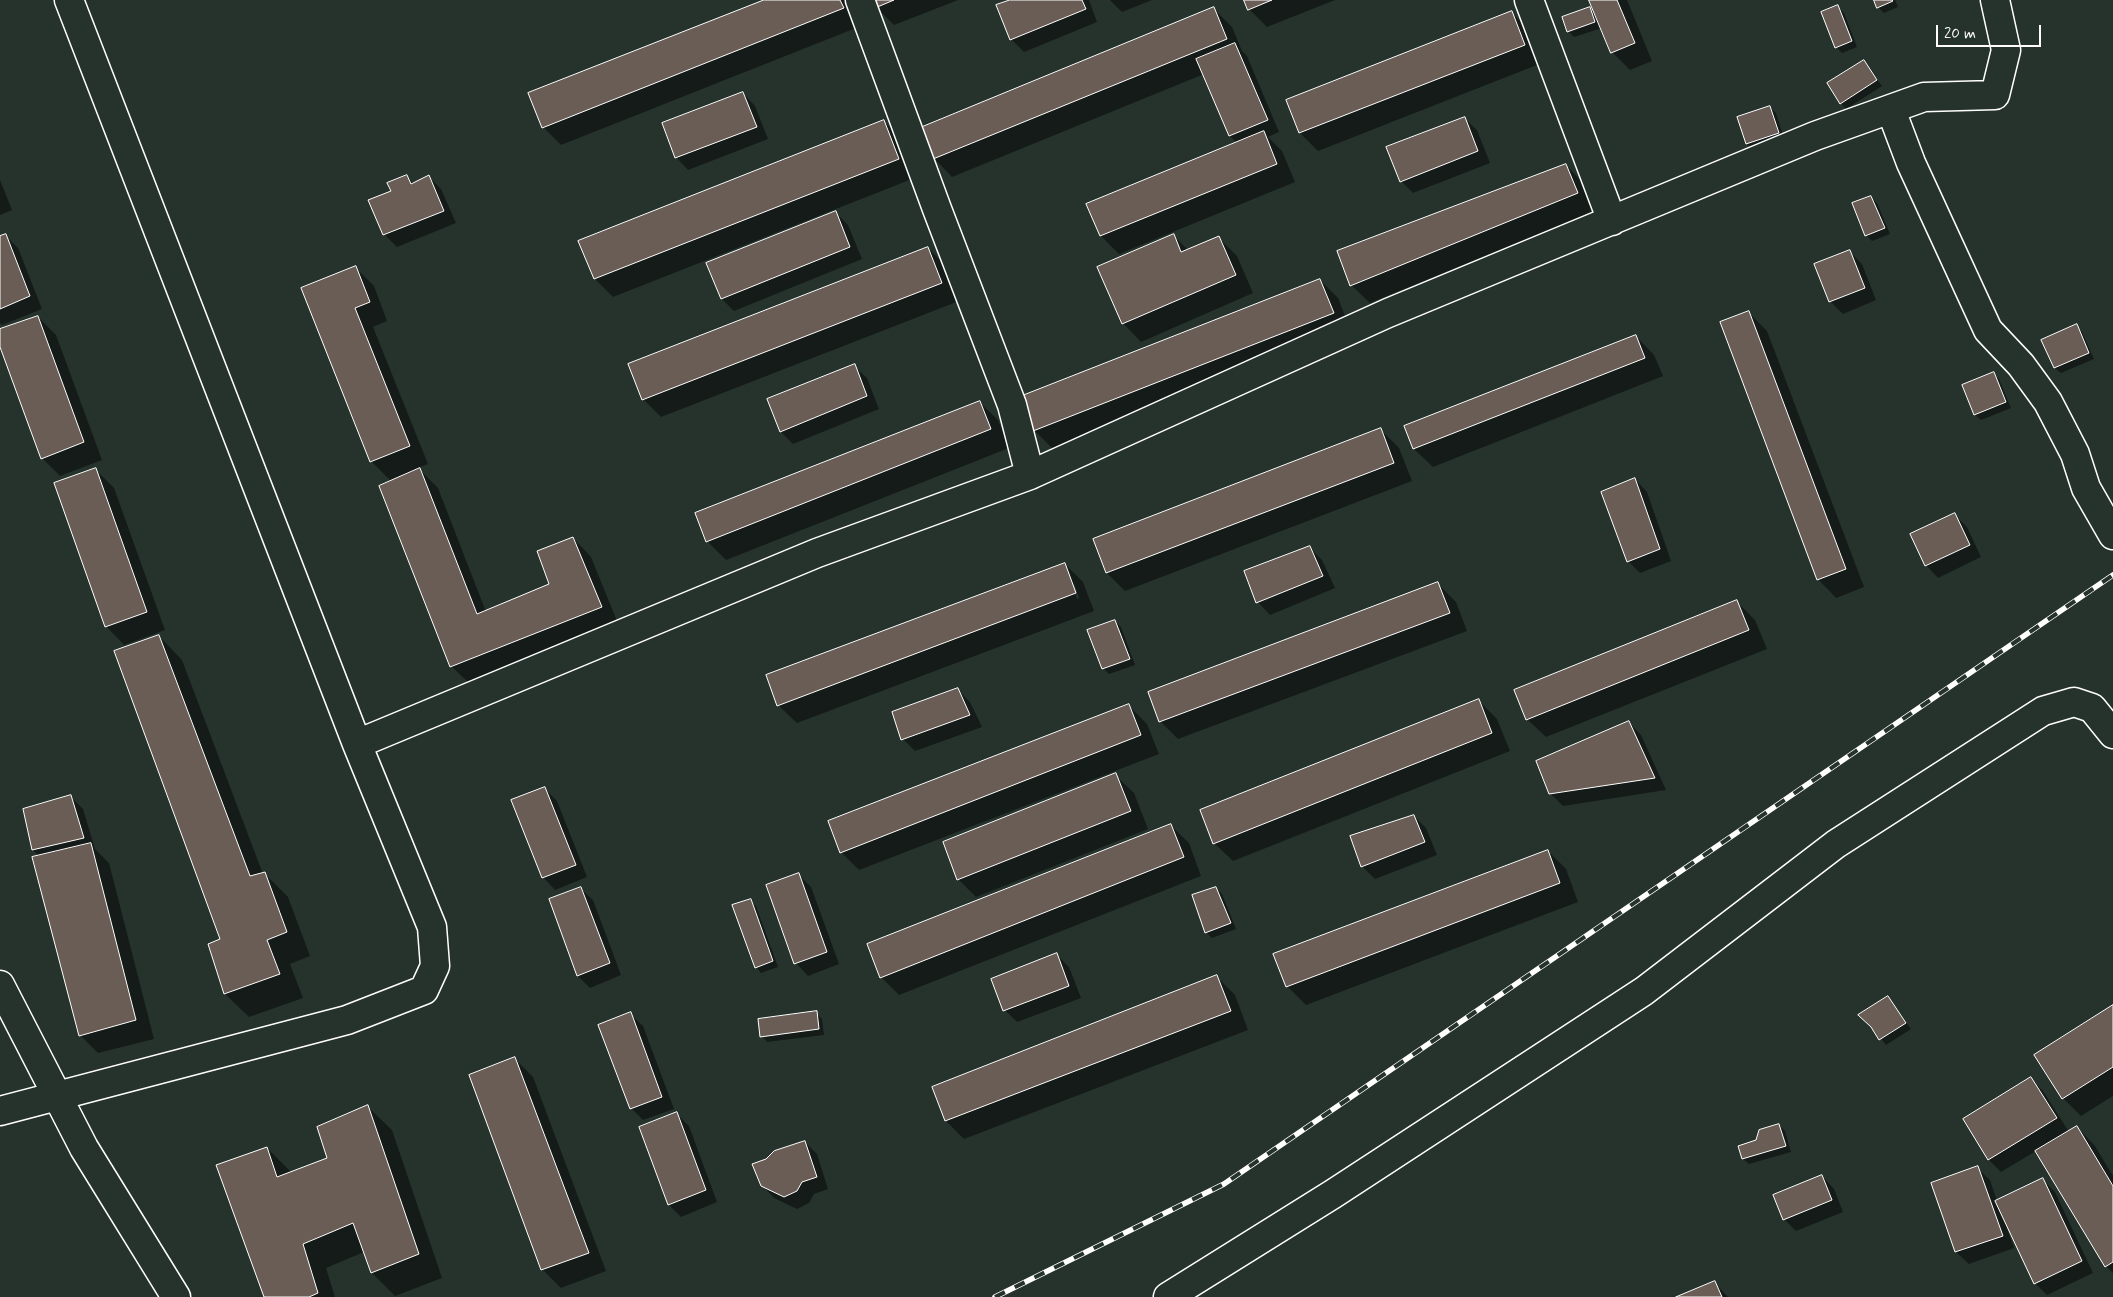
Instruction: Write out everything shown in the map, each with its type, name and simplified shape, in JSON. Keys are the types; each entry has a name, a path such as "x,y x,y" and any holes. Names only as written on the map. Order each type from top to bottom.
{"street":[{"path":"0,1111 347,1020 424,990 435,966 432,927 357,744 69,0"},
{"path":"860,0 1012,405 1030,475"},
{"path":"1529,0 1612,221"},
{"path":"357,744 817,552 1030,475 1388,313 1815,136 1924,97 1995,95 2006,50 1995,0"},
{"path":"1892,110 1918,180 1988,330 2022,365 2048,402 2074,454 2086,488 2113,535"},
{"path":"1168,1297 1333,1194 1644,991 1836,844 2043,711 2074,702 2092,708 2113,734"},
{"path":"0,985 84,1148 176,1297"}],"building":[{"path":"764,0 840,0 844,8 542,128 528,93"},
{"path":"872,0 894,0 875,8"},
{"path":"1010,0 1082,0 1086,9 1010,40 996,5"},
{"path":"1244,0 1272,0 1248,10"},
{"path":"1589,0 1617,0 1635,43 1611,53"},
{"path":"1874,0 1892,0 1893,1 1877,8"},
{"path":"1838,5 1852,41 1835,48 1821,12"},
{"path":"1214,7 1227,39 933,159 920,128"},
{"path":"1590,7 1595,22 1567,32 1562,17"},
{"path":"1512,11 1525,45 1299,133 1286,100"},
{"path":"1235,43 1268,120 1229,136 1196,59"},
{"path":"1864,60 1877,80 1840,104 1827,83"},
{"path":"743,92 757,127 675,158 662,123"},
{"path":"1770,106 1779,133 1746,144 1737,117"},
{"path":"1465,117 1478,151 1400,182 1386,147"},
{"path":"884,120 899,159 594,279 578,241"},
{"path":"1264,131 1277,164 1100,236 1086,204"},
{"path":"1566,164 1578,193 1350,286 1337,251"},
{"path":"407,175 411,184 429,175 444,211 383,235 368,200 391,191 387,183"},
{"path":"1871,196 1885,228 1865,236 1852,203"},
{"path":"836,211 850,247 721,299 706,263"},
{"path":"6,234 30,296 0,309 0,236"},
{"path":"1174,234 1181,252 1219,236 1236,275 1122,324 1097,267"},
{"path":"928,247 942,283 642,400 628,364"},
{"path":"1850,250 1865,288 1829,302 1814,264"},
{"path":"356,266 370,302 355,308 410,446 370,462 301,288"},
{"path":"1320,279 1334,313 1033,431 1022,396"},
{"path":"1749,311 1846,569 1817,580 1720,322"},
{"path":"38,316 84,442 41,459 0,347 0,329"},
{"path":"2077,324 2089,353 2054,368 2041,340"},
{"path":"1636,335 1645,358 1413,449 1404,426"},
{"path":"855,364 867,396 780,432 767,399"},
{"path":"1994,372 2006,402 1974,415 1962,385"},
{"path":"980,401 991,429 706,542 695,513"},
{"path":"1381,428 1394,463 1106,573 1093,539"},
{"path":"96,468 147,612 105,627 54,483"},
{"path":"420,468 477,614 549,584 537,551 573,537 602,607 450,667 379,486"},
{"path":"1635,478 1660,549 1627,562 1601,492"},
{"path":"1955,513 1970,545 1925,566 1910,534"},
{"path":"1310,546 1323,576 1256,603 1244,571"},
{"path":"1065,563 1076,593 777,706 766,675"},
{"path":"1438,582 1450,613 1159,722 1148,692"},
{"path":"1737,600 1749,630 1526,720 1514,690"},
{"path":"1115,620 1130,659 1102,669 1087,630"},
{"path":"159,635 250,876 265,872 287,932 267,940 280,974 224,994 208,944 220,939 114,651"},
{"path":"958,688 970,715 901,740 892,712"},
{"path":"1479,699 1492,733 1213,844 1200,810"},
{"path":"1129,704 1141,735 840,853 828,821"},
{"path":"1629,721 1655,778 1549,794 1536,761"},
{"path":"1116,773 1131,811 957,880 943,842"},
{"path":"545,787 576,865 542,878 511,800"},
{"path":"71,795 84,838 32,850 23,809"},
{"path":"1414,815 1425,842 1361,867 1350,836"},
{"path":"1171,824 1184,857 880,978 867,944"},
{"path":"91,843 136,1020 79,1036 32,857"},
{"path":"1548,850 1560,883 1286,987 1273,954"},
{"path":"799,873 827,952 794,964 766,885"},
{"path":"581,887 610,963 577,976 549,899"},
{"path":"1216,887 1231,923 1205,933 1192,895"},
{"path":"751,899 773,961 755,968 732,905"},
{"path":"1057,953 1069,986 1003,1011 991,979"},
{"path":"1217,975 1231,1011 945,1121 932,1087"},
{"path":"1888,996 1906,1023 1879,1040 1871,1027 1858,1015"},
{"path":"2113,1005 2113,1067 2062,1099 2034,1055"},
{"path":"817,1011 819,1029 760,1037 758,1019"},
{"path":"631,1012 662,1097 630,1109 598,1025"},
{"path":"515,1057 589,1253 541,1270 469,1075"},
{"path":"2031,1077 2057,1118 1988,1160 1963,1119"},
{"path":"368,1105 419,1254 371,1273 353,1223 303,1244 318,1293 309,1297 264,1297 216,1165 267,1147 277,1177 327,1158 317,1127"},
{"path":"677,1112 706,1190 668,1205 639,1127"},
{"path":"1779,1124 1786,1146 1742,1159 1738,1146 1756,1140 1759,1130"},
{"path":"2077,1126 2113,1186 2113,1262 2105,1267 2035,1151"},
{"path":"805,1141 817,1177 802,1182 797,1191 784,1197 761,1186 752,1164 766,1159 774,1151"},
{"path":"1978,1166 2003,1236 1955,1252 1931,1183"},
{"path":"1822,1175 1832,1200 1783,1220 1773,1195"},
{"path":"2043,1178 2082,1261 2034,1284 1995,1201"},
{"path":"1715,1281 1722,1297 1676,1297"}],"railway":[{"path":"995,1297 1224,1184 2113,575"}]}
